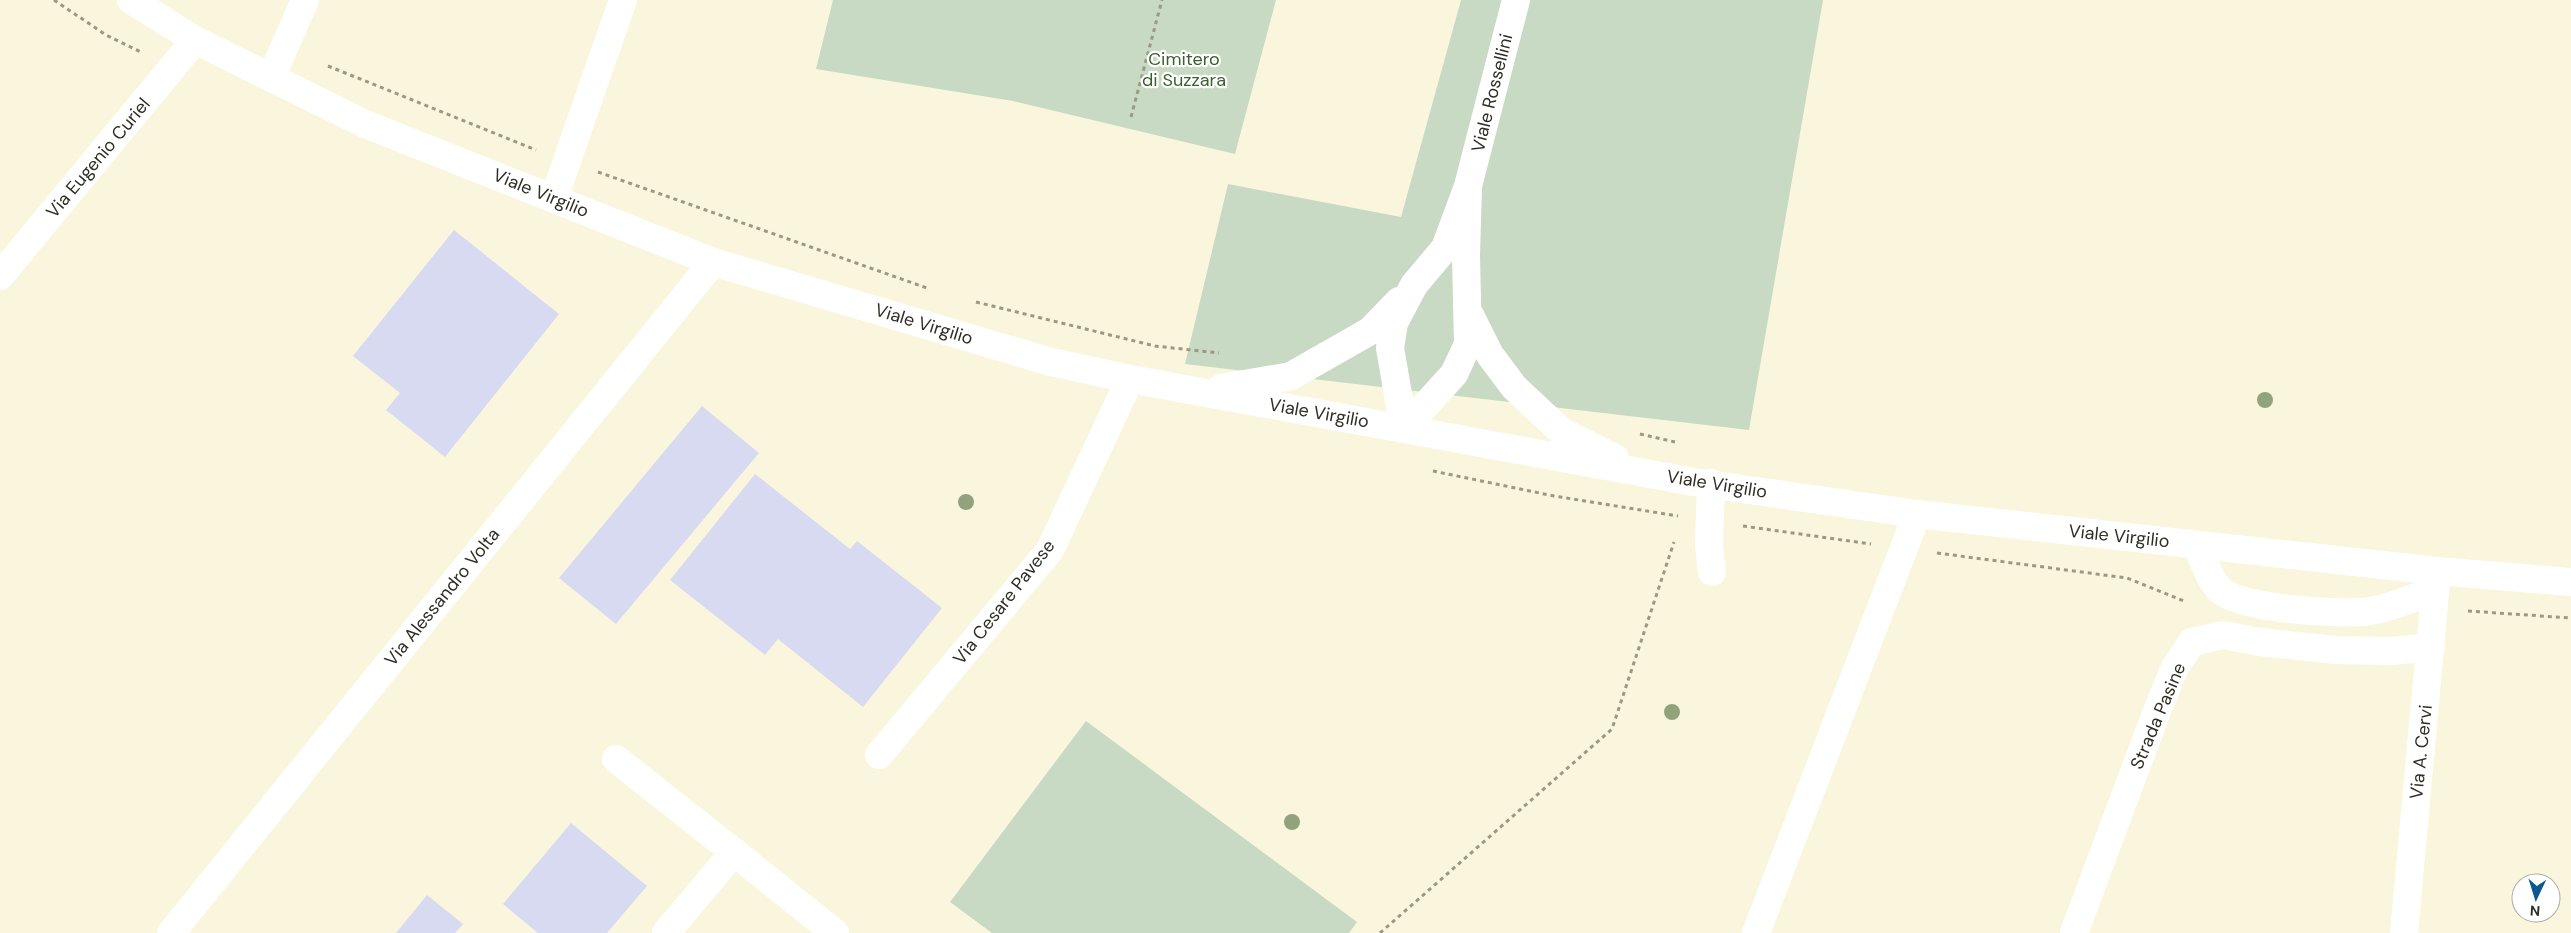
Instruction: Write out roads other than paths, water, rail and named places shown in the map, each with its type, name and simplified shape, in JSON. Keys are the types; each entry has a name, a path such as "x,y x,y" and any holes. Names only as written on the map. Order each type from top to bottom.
{"street":[{"name":"Viale Virgilio","path":"131,0 195,40 365,124 713,262 1051,362 1130,379 1643,472 1917,514 2197,545 2436,580 2571,582"},
{"path":"271,78 305,0"},
{"path":"554,198 624,0"},
{"name":"Viale Rossellini","path":"1468,186 1516,0"},
{"name":"Via Eugenio Curiel","path":"0,276 195,40"},
{"path":"1202,392 1291,376 1370,331 1414,285 1444,248 1468,186"},
{"path":"1404,429 1454,374 1468,344 1466,256 1468,186"},
{"name":"Via Alessandro Volta","path":"171,933 713,262"},
{"path":"1404,429 1390,348 1394,323 1414,285"},
{"path":"1468,310 1490,354 1514,387 1562,431 1643,472"},
{"name":"Via Cesare Pavese","path":"879,755 1050,550 1130,379"},
{"path":"1711,483 1709,545 1712,572"},
{"path":"1756,933 1917,514"},
{"path":"2197,545 2206,568 2220,590 2250,603 2296,610 2362,612 2385,608 2436,580"},
{"name":"Via A. Cervi","path":"2404,933 2432,647 2436,580"},
{"name":"Strada Pasine","path":"2074,933 2156,711 2176,667 2192,642 2223,635 2260,642 2336,650 2392,652 2432,647"},
{"path":"616,759 835,933"},
{"path":"666,933 734,852"}],"park label":[{"name":"Cimitero di Suzzara","path":"1184,69"}]}
